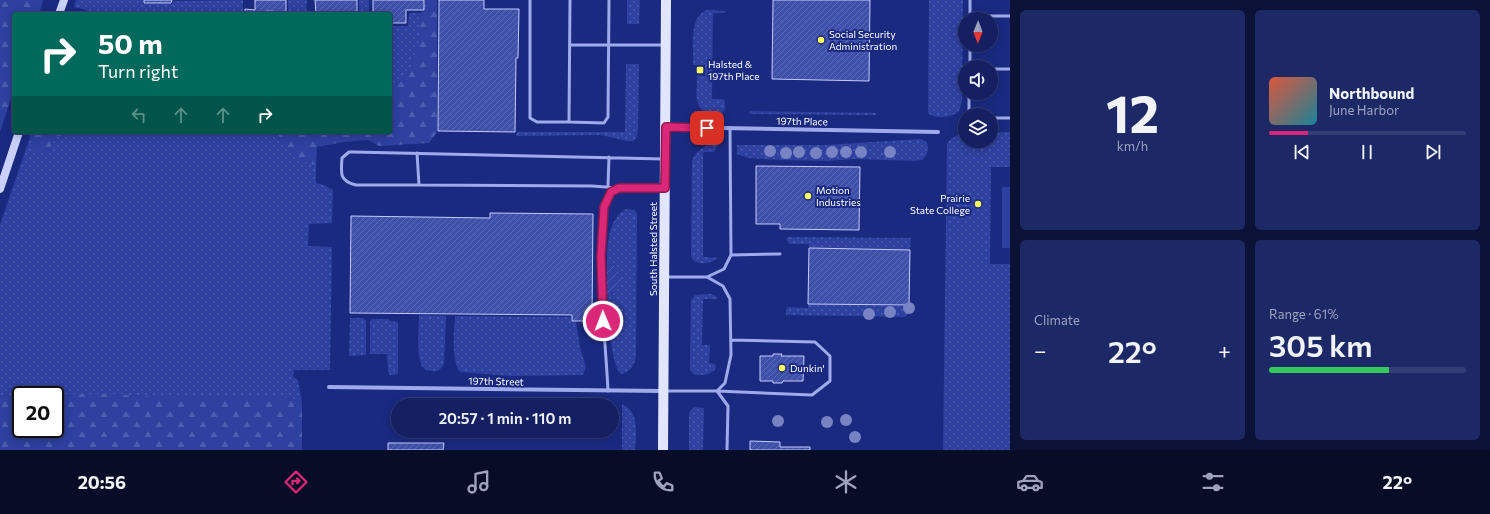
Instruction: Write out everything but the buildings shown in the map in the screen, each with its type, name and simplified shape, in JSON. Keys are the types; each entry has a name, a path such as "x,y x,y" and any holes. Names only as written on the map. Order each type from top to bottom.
{"main road":[{"name":"South Halsted Street","path":"663,450 666,0"}],"street":[{"path":"60,12 64,0"},
{"name":"197th Place","path":"666,127 938,132"},
{"path":"0,189 18,134"},
{"name":"197th Street","path":"329,387 664,391"}],"lane":[{"path":"530,0 530,118 537,122 604,123 608,118 609,0"},
{"path":"569,122 570,0"},
{"path":"970,0 970,12"},
{"path":"998,16 1010,16"},
{"path":"570,45 666,45"},
{"path":"998,69 1010,69"},
{"path":"998,118 1010,118"},
{"path":"665,277 708,277 724,269 731,255 730,128"},
{"path":"665,159 348,152 342,158 342,176 344,180 350,184 356,185 608,186 619,188 665,188"},
{"path":"417,153 419,185"},
{"path":"608,186 609,157"},
{"path":"608,391 608,366 603,321 601,256 604,207 611,192 619,188"},
{"path":"731,255 780,254"},
{"path":"708,277 723,286 730,299 731,355 724,383 717,391"},
{"path":"664,391 717,391 812,395 830,381 830,356 815,342 731,340"},
{"path":"717,391 728,406 727,450"}],"green space":[{"path":"0,0 43,0 40,12 12,12 12,95 0,132"},
{"path":"76,0 143,0 143,4 172,4 173,1 243,0 243,12 88,12 86,10 74,7"},
{"path":"288,0 307,0 306,12 288,12"},
{"path":"359,0 369,0 369,12 359,12"},
{"path":"425,0 437,0 437,132 429,143 379,146 368,140 343,142 317,147 316,165 304,162 292,154 282,143 278,134 392,134 392,82 398,84 410,72 415,55 420,45 420,13 424,11"},
{"path":"627,0 640,0 639,24 627,24"},
{"path":"929,0 963,0 963,12 958,12 958,52 962,52 962,60 958,60 958,100 962,100 962,102 960,108 958,108 958,112 952,115 939,117 928,113"},
{"path":"707,10 726,11 725,13 713,13 712,99 723,99 725,101 725,109 721,114 711,113 700,108 697,97 697,75 705,76 705,65 693,65 693,34 697,19"},
{"path":"409,13 420,13 420,45 415,55 410,72 398,84 392,82 392,26 408,26"},
{"path":"626,64 639,64 638,130 636,139 633,141 601,135 516,136 517,132 625,132"},
{"path":"750,111 876,113 877,115 750,114"},
{"name":"Prairie State College","path":"998,132 1010,132 1010,167 991,167 990,264 1010,264 1010,450 943,450 947,144 958,135 958,148 998,148"},
{"path":"31,134 68,134 56,137 48,151 35,152 30,148"},
{"path":"68,134 278,134 279,138 311,164 316,165 316,183 333,190 332,223 309,224 308,246 332,247 330,370 294,370 293,377 298,380 302,402 280,397 168,398 116,394 64,395 64,386 12,386 12,397 0,395 0,225 30,137 31,140 48,151 56,137"},
{"path":"920,139 924,140 928,145 928,151 922,160 915,161 854,159 828,161 778,160 748,158 737,154 737,145 826,145"},
{"path":"712,144 718,145 714,152 705,152 703,154 703,257 718,258 711,262 699,263 696,262 691,256 692,161 700,150 705,146"},
{"path":"1002,187 1010,187 1010,248 1002,248"},
{"path":"626,209 634,210 637,213 636,357 631,368 627,372 621,374 612,350 606,295 609,296 614,293 618,280 614,267 607,264 607,257 608,242 612,226 615,219"},
{"path":"787,237 911,238 910,250 809,248 809,244 789,244"},
{"path":"607,264 615,267 621,275 622,283 616,291 609,296 606,295"},
{"path":"711,294 716,296 718,299 703,299 702,345 710,345 709,363 715,364 716,368 704,375 696,375 691,372 690,368 691,300 695,295"},
{"path":"808,304 909,306 909,313 905,317 786,315 786,309 788,307 808,308"},
{"path":"419,315 446,316 444,363 437,371 429,371 425,369 420,361 418,348"},
{"path":"455,316 571,317 571,321 576,322 580,347 586,367 583,375 510,376 460,372 457,367 454,353"},
{"path":"350,318 363,318 366,321 366,355 349,356"},
{"path":"372,319 389,319 390,321 398,322 398,373 395,375 390,375 388,372 387,354 370,354 370,322"},
{"path":"64,394 116,394 168,398 280,397 302,402 302,450 0,450 0,395 12,397 12,438 64,438"},
{"path":"622,404 632,412 636,424 635,450 622,450"},
{"path":"694,407 704,408 703,450 689,450 689,414"}],"place":[{"name":"Social Security Administration","path":"821,40"},
{"name":"Halsted & 197th Place","path":"700,70"},
{"name":"Motion Industries","path":"808,196"},
{"name":"Prairie State College","path":"978,204"},
{"name":"Dunkin'","path":"782,368"}],"route":[{"path":"603,321 601,256 604,207 611,192 619,188 665,188 666,127 707,128"}]}
